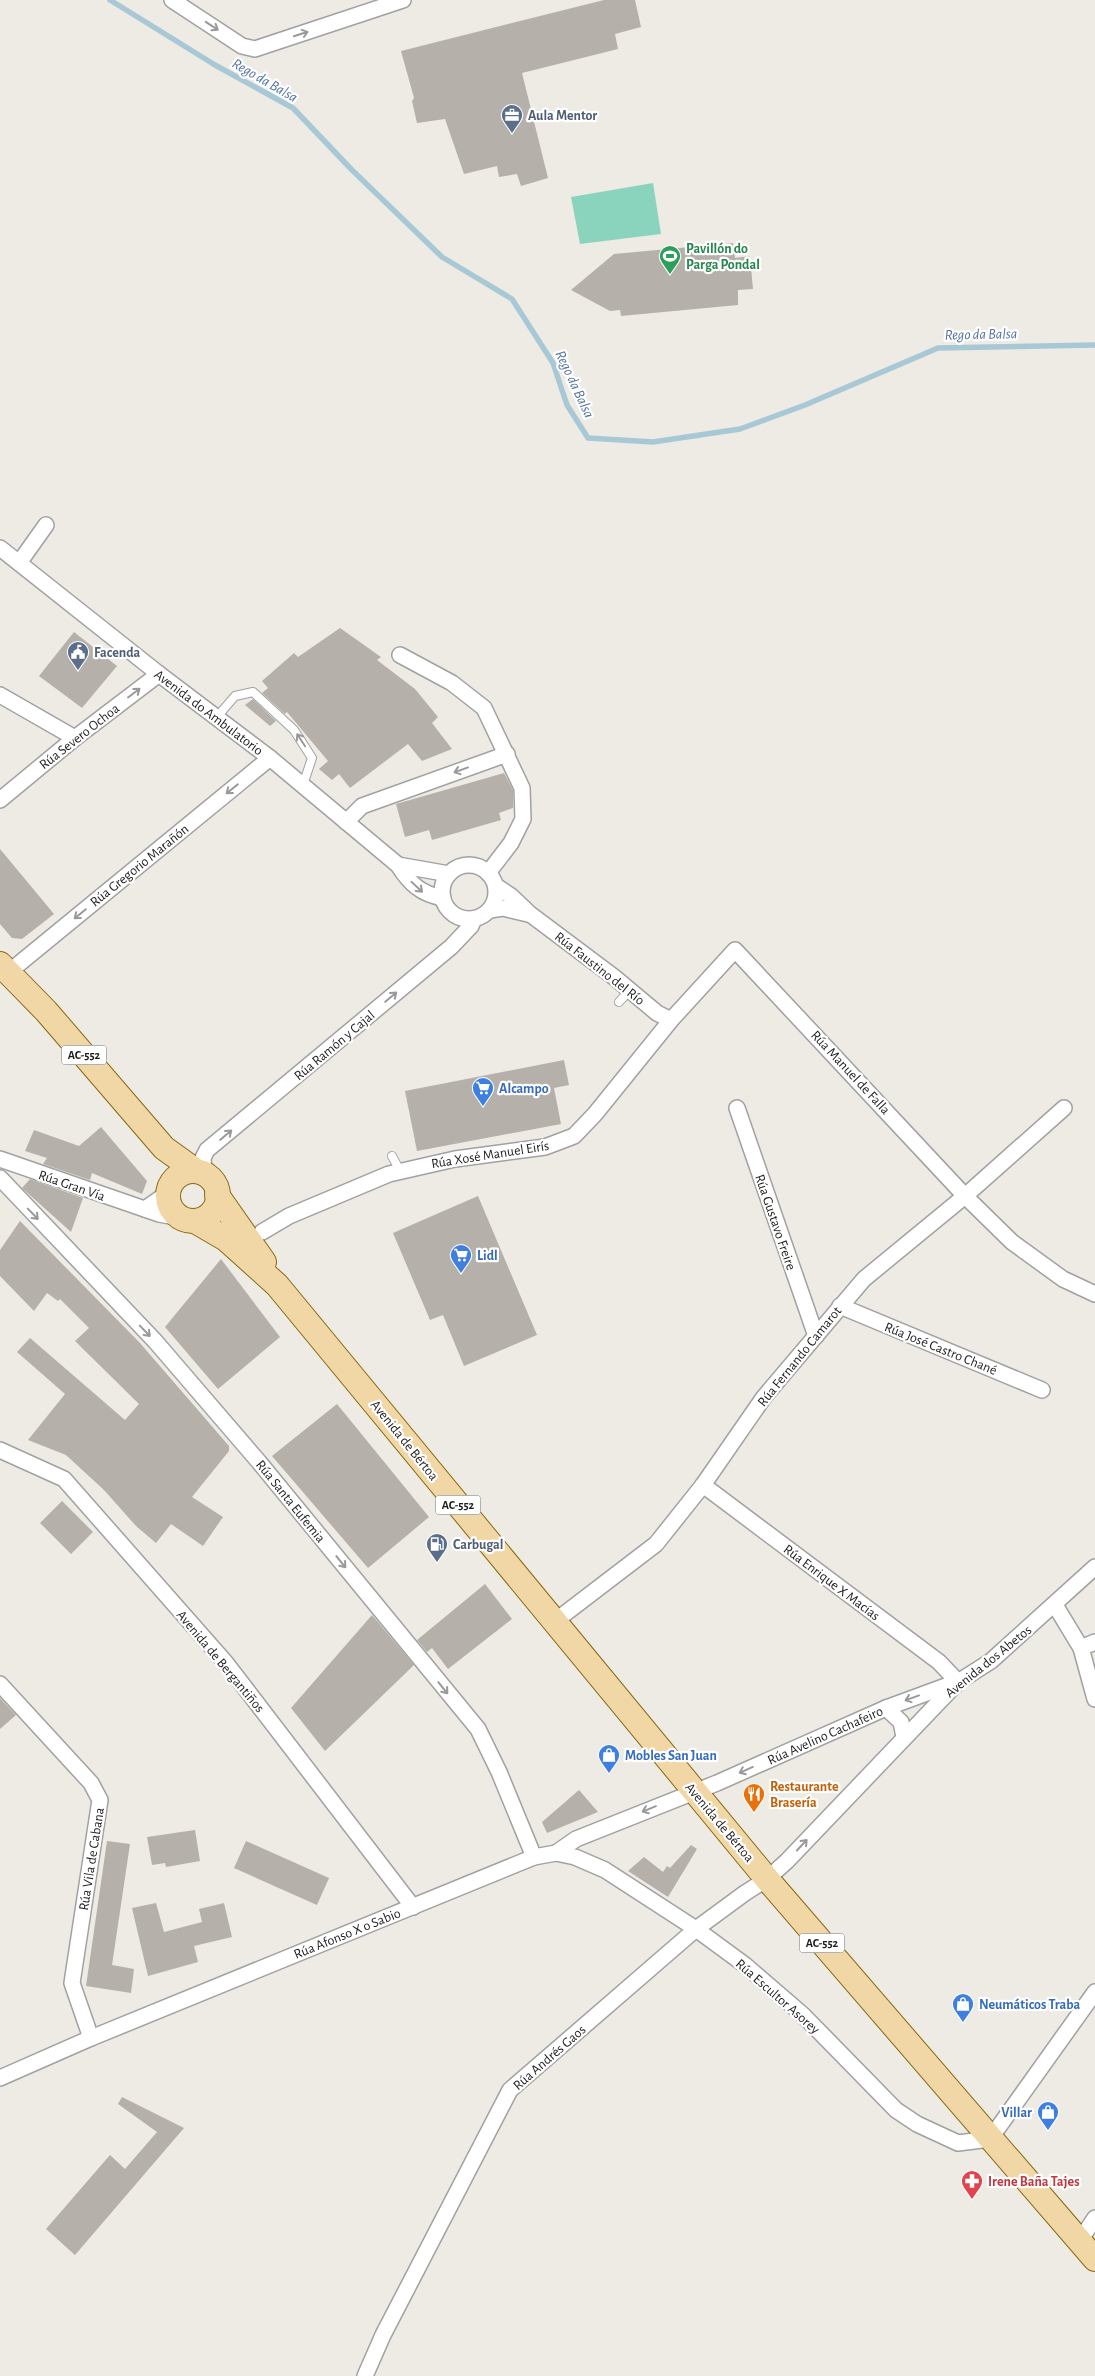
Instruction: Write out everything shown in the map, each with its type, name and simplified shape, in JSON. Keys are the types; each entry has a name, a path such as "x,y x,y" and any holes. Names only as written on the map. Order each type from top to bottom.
{"main road":[{"name":"AC-552","path":"4,968 46,1011 164,1148 216,1186 218,1195"},
{"name":"AC-552","path":"164,1148 171,1208 188,1220"},
{"path":"169,1190 180,1175 200,1173"},
{"path":"188,1220 202,1219 213,1210 218,1195"},
{"name":"Avenida de Bértoa","path":"218,1195 266,1264 277,1285"},
{"name":"Avenida de Bértoa","path":"188,1220 226,1239 277,1285 694,1791 990,2140 1095,2259"}],"street":[{"path":"172,0 242,46 255,49 401,0"},
{"path":"19,563 46,525"},
{"name":"Avenida do Ambulatorio","path":"0,548 159,674 270,758 398,865 405,875 425,894 443,898"},
{"path":"400,655 452,683 484,708 522,788 522,819 511,843 488,873"},
{"name":"Rúa Severo Ochoa","path":"0,800 75,738 159,674"},
{"path":"0,695 75,738"},
{"path":"346,822 362,806 507,754"},
{"name":"Rúa Gregorio Marañón","path":"4,968 270,758"},
{"name":"Avenida do Ambulatorio","path":"398,865 449,874"},
{"path":"472,865 488,873 496,886 496,896 490,910 474,919 457,917 446,906 443,898 442,890 449,874 456,869 472,865"},
{"name":"Rúa Faustino del Río","path":"496,886 511,896 624,996 671,1020"},
{"name":"Rúa Faustino del Río","path":"490,910 503,908 530,914"},
{"name":"Rúa Ramón y Cajal","path":"200,1173 207,1150 451,947 471,926 474,919"},
{"name":"Rúa Xosé Manuel Eirís","path":"262,1232 300,1211 400,1171 455,1159 545,1147 574,1136 590,1120 671,1020 735,950"},
{"name":"Rúa Manuel de Falla","path":"735,950 965,1196 1012,1242 1063,1279 1095,1294"},
{"name":"Rúa Gustavo Freire","path":"737,1108 816,1336"},
{"name":"Rúa Fernando Camarot","path":"554,1622 656,1544 703,1485 764,1397 864,1279 965,1196 1064,1108"},
{"name":"Rúa Gran Vía","path":"0,1159 144,1209 188,1220"},
{"name":"Rúa Santa Eufemia","path":"0,1178 168,1356 259,1462 478,1729 499,1772 534,1857"},
{"path":"144,1209 169,1190"},
{"path":"234,1218 262,1232 266,1264"},
{"name":"Rúa José Castro Chané","path":"840,1306 1042,1390"},
{"name":"Avenida de Bergantiños","path":"0,1450 64,1479 226,1663 413,1907"},
{"name":"Rúa Enrique X Macías","path":"703,1485 939,1662 958,1682"},
{"name":"Avenida dos Abetos","path":"768,1879 788,1861 958,1682 991,1661 1055,1606 1095,1568"},
{"path":"1055,1606 1088,1645 1095,1699"},
{"name":"Rúa Avelino Cachafeiro","path":"694,1791 886,1708 958,1682"},
{"name":"Rúa Vila de Cabana","path":"0,1684 91,1783 100,1800 72,1983 91,2038"},
{"path":"886,1708 901,1722 904,1737"},
{"name":"Rúa Afonso X o Sabio","path":"0,2078 91,2038 534,1857 556,1853 576,1838 694,1791"},
{"name":"Rúa Escultor Asorey","path":"556,1853 575,1857 605,1870 696,1929 745,1965 803,2015 896,2110 917,2124 958,2143 990,2140"},
{"name":"Rúa Andrés Gaos","path":"365,2376 383,2335 510,2090 696,1929 745,1893 768,1879"},
{"path":"990,2140 1095,1992"},
{"path":"1079,2242 1095,2218"}],"lane":[{"path":"216,718 234,696 253,692 294,730 312,758 303,785"},
{"path":"392,1156 400,1171"}],"green space":[{"path":"653,183 661,234 580,244 571,197"}],"building":[{"path":"604,0 635,0 641,27 615,34 618,49 522,73 548,178 521,186 517,174 499,177 497,166 464,174 445,119 417,123 412,101 414,98 401,51"},
{"name":"Pavillón do Parga Pondal","path":"733,243 735,258 750,256 753,289 738,290 738,305 621,316 620,310 610,311 571,290 614,254"},
{"path":"340,628 381,657 377,660 415,689 438,717 432,723 452,749 422,761 408,744 350,788 339,774 332,780 319,769 328,761 287,712 285,714 262,693 268,688 262,681 294,653 298,657"},
{"name":"Facenda","path":"74,632 117,666 82,708 39,676"},
{"path":"253,699 276,721 270,726 245,705"},
{"path":"504,773 513,790 513,808 499,813 501,820 432,840 429,830 405,837 396,804"},
{"path":"0,849 54,914 22,939 12,938 0,924"},
{"name":"Alcampo","path":"564,1060 569,1085 554,1088 561,1124 417,1151 405,1091"},
{"path":"101,1127 147,1181 142,1194 92,1173 90,1180 43,1164 47,1158 25,1151 34,1130 79,1146"},
{"path":"30,1179 83,1198 71,1232 22,1188"},
{"name":"Lidl","path":"478,1196 537,1335 464,1366 443,1315 430,1320 393,1233"},
{"path":"20,1221 140,1343 229,1446 229,1451 192,1497 223,1517 203,1546 171,1524 156,1543 136,1526 104,1490 66,1455 28,1440 65,1394 17,1352 30,1338 125,1420 139,1404 75,1341 89,1328 60,1299 58,1301 47,1293 34,1311 0,1276 0,1250"},
{"path":"221,1259 280,1337 218,1389 165,1327"},
{"path":"337,1404 429,1517 368,1568 272,1456"},
{"path":"62,1501 93,1532 71,1554 40,1523"},
{"path":"485,1584 512,1619 448,1669 432,1648 427,1652 417,1640"},
{"path":"372,1615 414,1665 325,1751 291,1708"},
{"path":"0,1698 16,1715 0,1729"},
{"path":"579,1790 598,1812 547,1833 542,1822"},
{"path":"195,1830 200,1861 166,1867 165,1863 152,1865 147,1837"},
{"path":"107,1841 130,1844 112,1965 134,1969 131,1993 86,1986"},
{"path":"246,1841 329,1878 317,1905 234,1868"},
{"path":"691,1845 697,1849 668,1897 628,1871 644,1857 663,1872 667,1866 670,1868"},
{"path":"156,1903 164,1932 202,1922 199,1909 224,1903 232,1937 194,1946 198,1962 148,1976 132,1908"},
{"path":"122,2097 184,2128 75,2255 46,2229 110,2155 125,2169 157,2132 118,2104"}],"waterway":[{"name":"Rego da Balsa","path":"110,0 215,65 293,108 352,170 442,257 512,299 553,363 567,405 588,438 653,442 740,429 805,405 938,348 1095,345"}],"place":[{"name":"Aula Mentor","path":"512,134"},
{"name":"Pavillón do Parga Pondal","path":"670,275"},
{"name":"Facenda","path":"78,671"},
{"name":"Alcampo","path":"483,1107"},
{"name":"Lidl","path":"461,1274"},
{"name":"Carbugal","path":"437,1563"},
{"name":"Mobles San Juan","path":"609,1774"},
{"name":"Restaurante Brasería","path":"754,1813"},
{"name":"Neumáticos Traba","path":"963,2023"},
{"name":"Villar","path":"1048,2131"},
{"name":"Irene Baña Tajes","path":"972,2200"}]}
